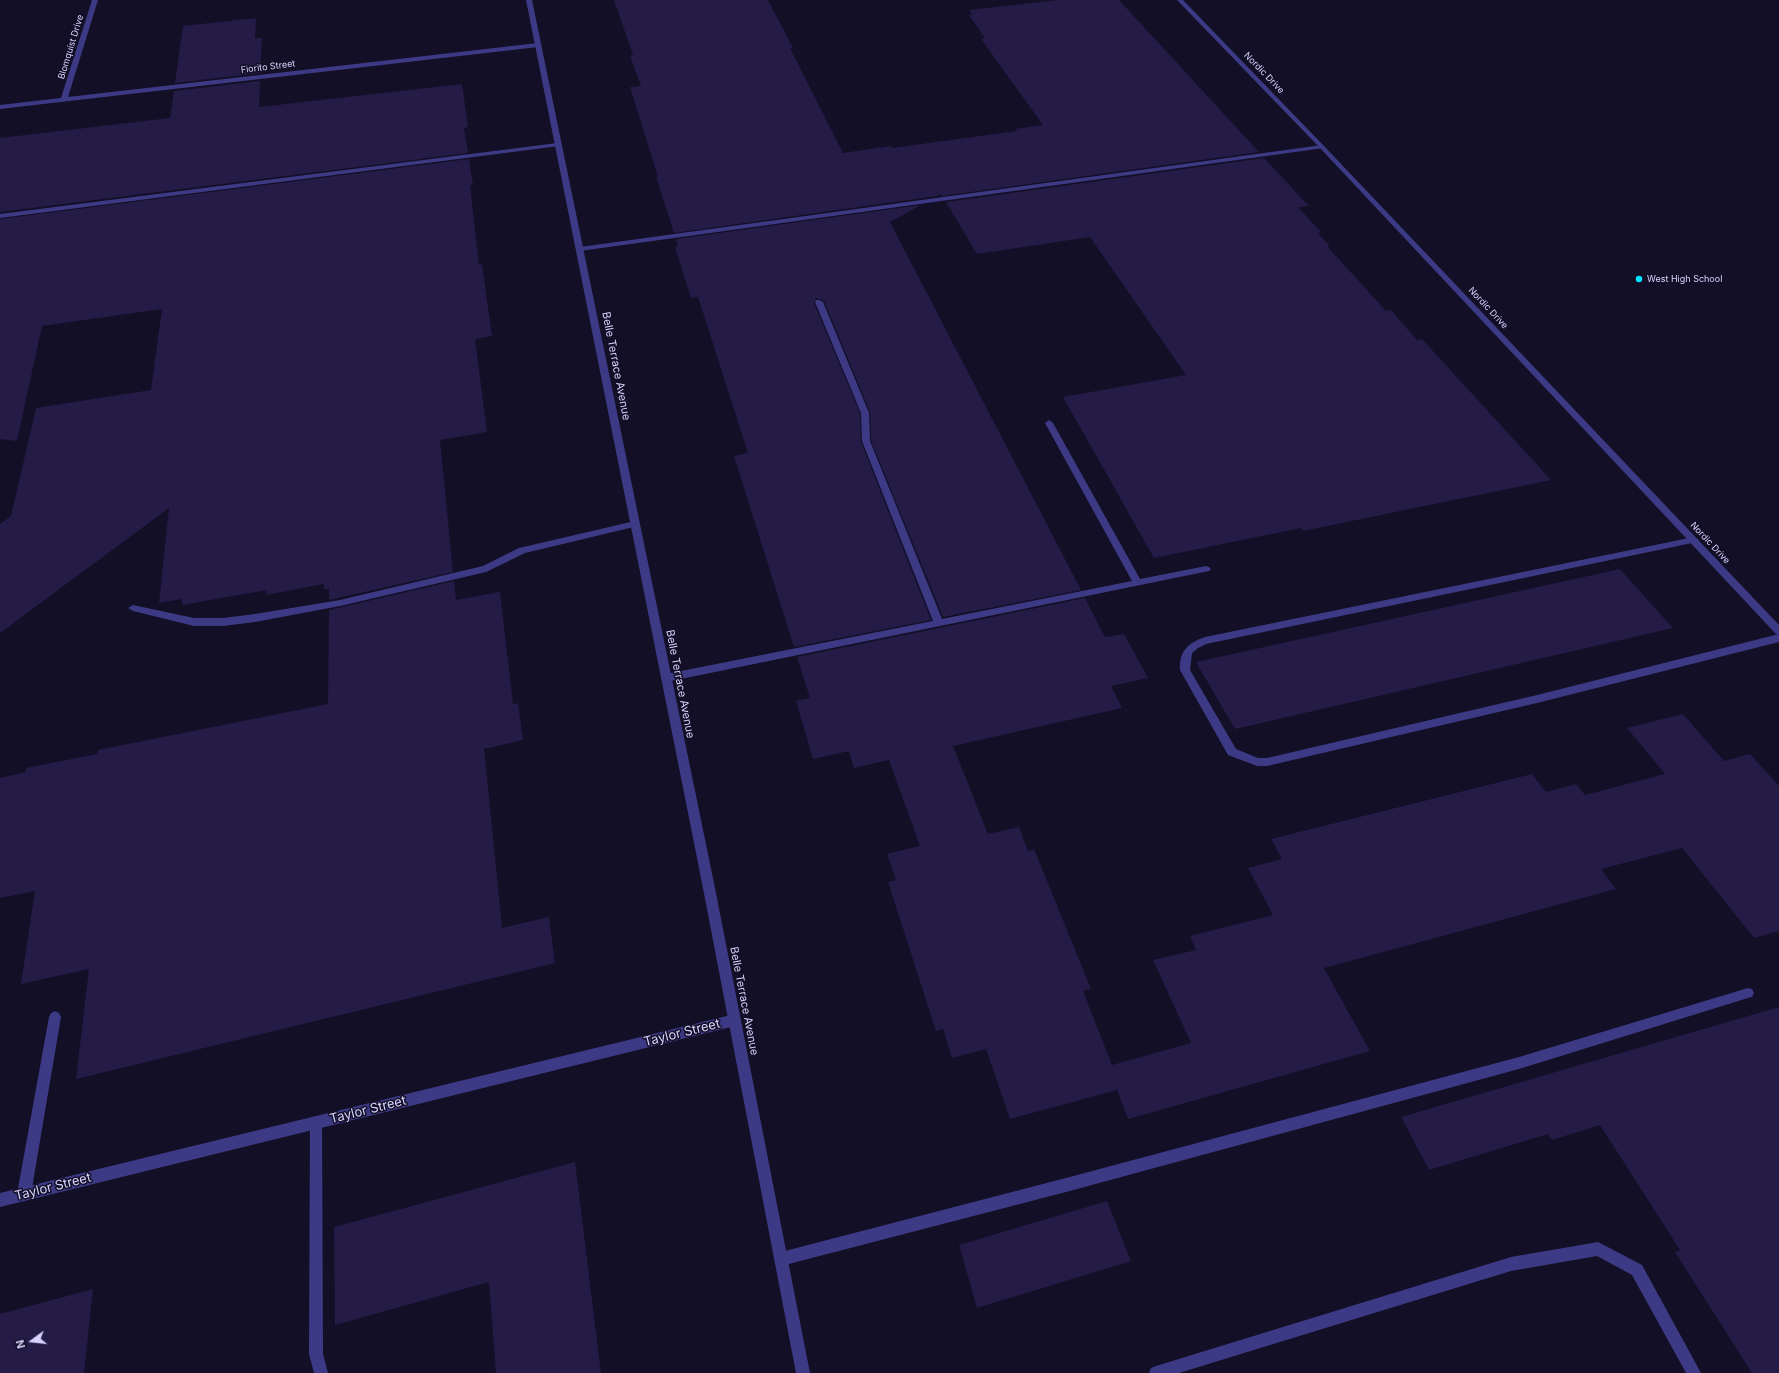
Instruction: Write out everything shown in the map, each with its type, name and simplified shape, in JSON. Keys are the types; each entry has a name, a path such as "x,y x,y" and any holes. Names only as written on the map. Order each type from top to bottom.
{"street":[{"name":"Blomquist Drive","path":"64,100 95,0"},
{"name":"Belle Terrace Avenue","path":"529,0 557,145 580,249 735,1020 803,1373"},
{"name":"Nordic Drive","path":"1180,0 1322,147 1779,631"},
{"name":"Fiorito Street","path":"0,107 538,45"},
{"path":"0,216 557,145"},
{"path":"580,249 1322,147"},
{"path":"819,302 865,413 866,441 939,623"},
{"path":"1049,423 1138,583"},
{"path":"133,608 194,622 223,622 255,618 340,603 486,569 522,550 635,524"},
{"path":"1694,540 1205,640 1194,644 1189,650 1184,658 1185,670 1232,752 1257,762 1267,762 1537,699 1779,638"},
{"path":"666,678 1206,569"},
{"path":"781,1259 1081,1181 1512,1065 1748,993"},
{"path":"24,1194 55,1017"},
{"name":"Taylor Street","path":"0,1200 735,1020"},
{"path":"316,1123 316,1354 321,1373"},
{"path":"1156,1373 1511,1264 1598,1249 1637,1270 1694,1373"}],"building":[{"path":"614,0 768,0 793,48 790,48 843,153 1017,131 1015,129 1043,125 981,39 985,38 969,15 972,15 969,10 1058,0 1119,0 1259,152 942,196 941,194 937,196 674,233 630,87 641,86 630,56 633,55"},
{"path":"256,18 255,38 262,38 260,73 175,83 183,26"},
{"path":"260,81 259,107 462,84 468,127 464,128 468,153 0,212 0,138 170,118 174,91"},
{"path":"1264,158 1309,206 1298,207 1321,232 1318,233 1330,246 1327,246 1386,311 1391,310 1417,340 1422,339 1551,480 1303,531 1301,528 1154,558 1063,397 1186,375 1090,237 977,254 946,202"},
{"path":"469,159 473,185 470,185 479,265 482,264 492,336 475,339 487,432 440,440 453,572 329,600 329,589 324,589 324,584 266,595 267,590 182,605 182,599 159,603 169,508 0,633 0,524 11,516 36,408 151,390 162,309 42,326 17,441 0,439 0,219"},
{"path":"921,205 890,222 1081,590 943,617 871,441 870,412 824,301 816,298 814,303 860,413 861,442 931,620 794,647 734,456 748,453 698,297 691,298 675,247 678,247 676,239"},
{"path":"1620,569 1673,628 1235,729 1196,662"},
{"path":"454,581 456,600 500,592 513,704 518,703 523,740 484,749 502,928 549,917 555,963 76,1079 89,969 21,984 35,891 0,898 0,778 26,772 26,768 97,754 98,750 328,704 329,610"},
{"path":"1085,598 1105,637 1124,634 1148,678 1111,686 1122,708 953,746 988,834 1019,827 1028,851 1034,849 1091,989 1083,991 1112,1065 1191,1043 1153,960 1196,950 1190,936 1273,915 1248,868 1282,859 1271,839 1532,774 1546,792 1576,784 1585,795 1665,774 1627,728 1683,714 1724,761 1750,754 1779,786 1779,931 1754,938 1682,848 1601,869 1616,889 1324,968 1370,1051 1128,1119 1117,1090 1010,1119 986,1049 952,1058 943,1029 936,1031 888,882 896,880 887,854 920,846 889,760 854,768 849,751 813,759 796,701 810,698 797,657"},
{"path":"1779,1007 1779,1373 1752,1373 1675,1252 1680,1250 1600,1125 1552,1140 1548,1134 1429,1170 1401,1117"},
{"path":"575,1162 601,1373 496,1373 489,1282 335,1325 334,1227"},
{"path":"1107,1201 1131,1261 977,1308 959,1245"},
{"path":"93,1289 84,1373 0,1373 0,1314"}],"place":[{"name":"West High School","path":"1639,279"}]}
